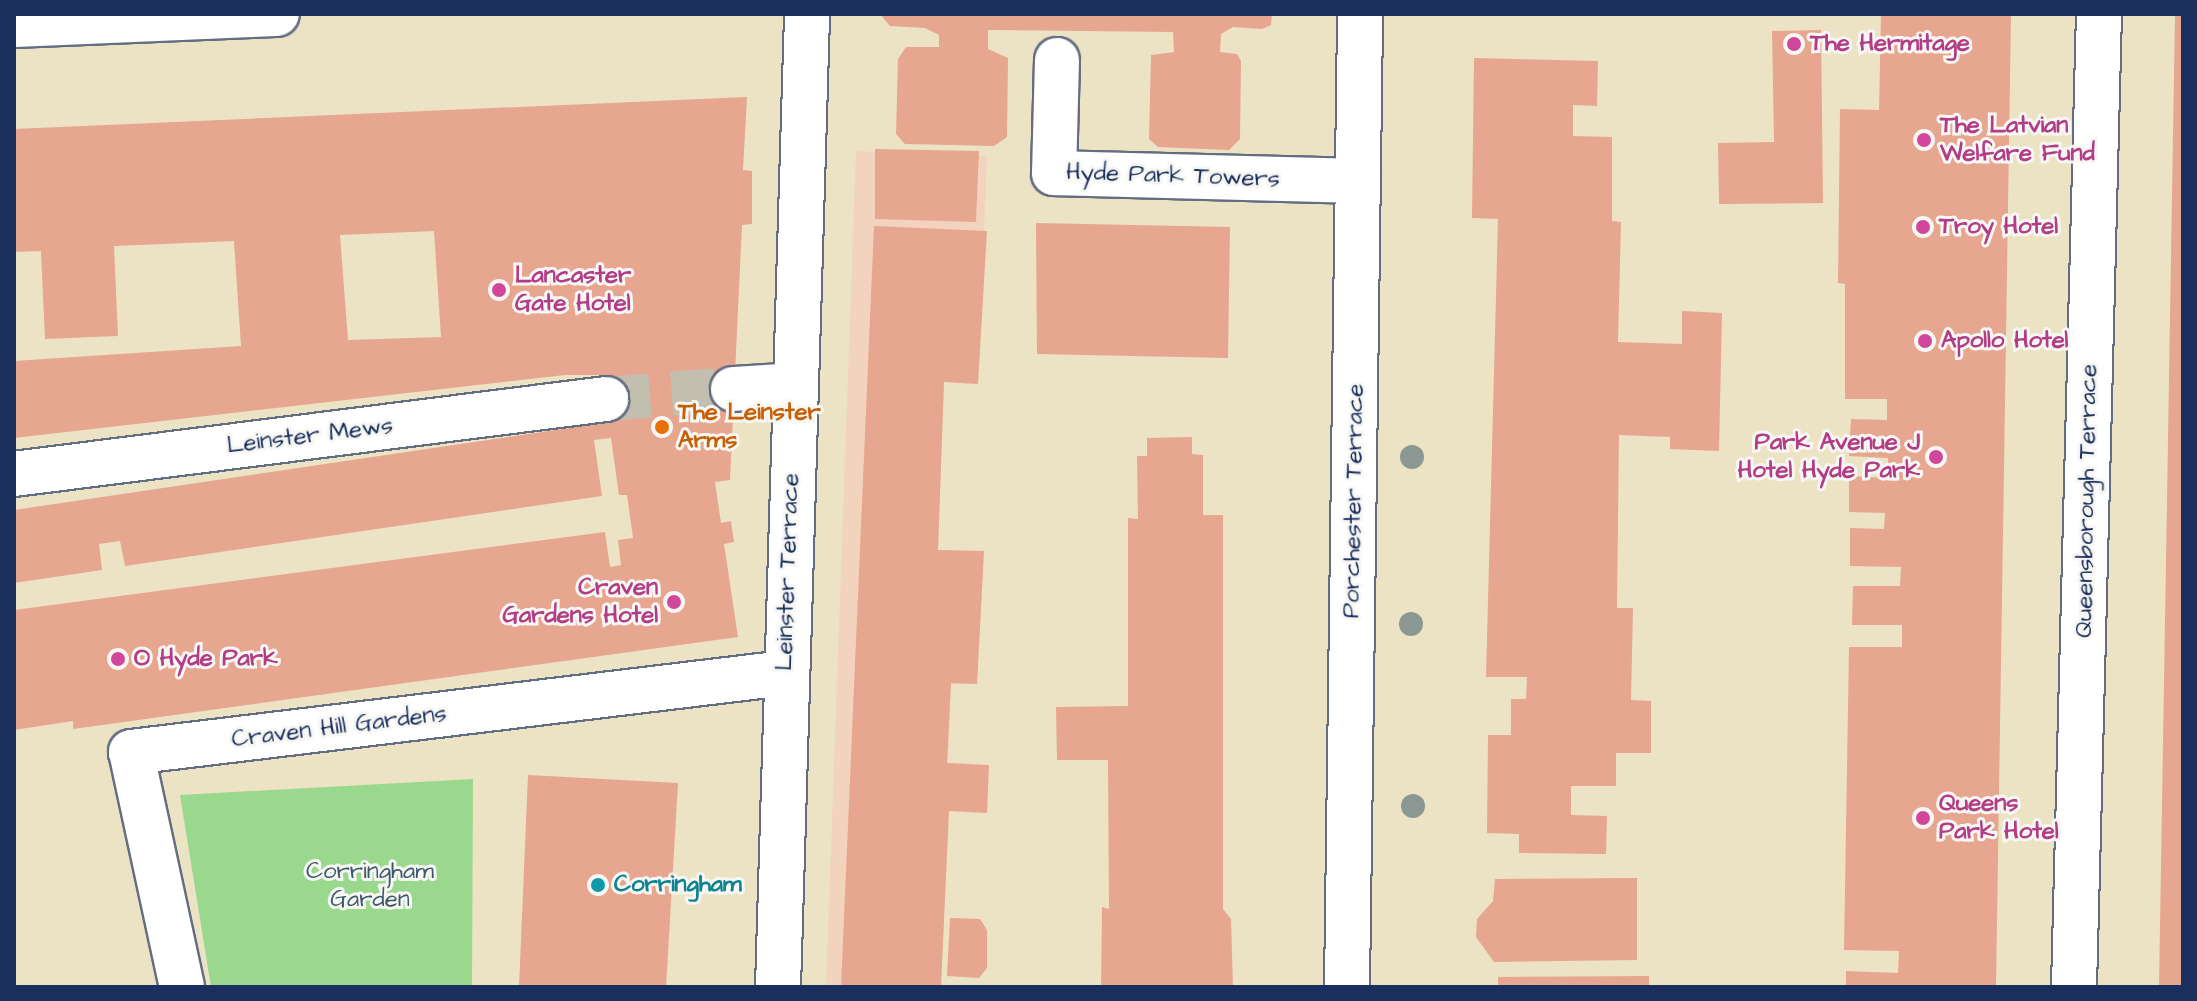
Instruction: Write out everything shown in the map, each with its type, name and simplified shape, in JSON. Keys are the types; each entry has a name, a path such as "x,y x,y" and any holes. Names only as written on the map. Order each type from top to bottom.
{"street":[{"path":"14,25 277,14"},
{"name":"Leinster Terrace","path":"778,987 807,14"},
{"name":"Porchester Terrace","path":"1347,987 1360,14"},
{"name":"Queensborough Terrace","path":"2074,987 2099,14"},
{"name":"Hyde Park Towers","path":"1057,60 1054,173 1358,181"},
{"path":"733,389 795,385"},
{"name":"Leinster Mews","path":"14,474 606,399"},
{"name":"Craven Hill Gardens","path":"182,987 131,752 785,673"}],"shaded area":[{"path":"856,151 987,156 978,384 944,382 938,550 984,551 977,684 951,684 941,987 826,987"}],"green space":[{"name":"Corringham Garden","path":"473,779 472,987 211,987 180,795"}],"building":[{"path":"880,14 1272,14 1271,25 1262,29 1233,27 1221,34 1220,52 1237,54 1241,61 1240,139 1229,150 1158,147 1149,139 1151,55 1174,52 1173,32 988,30 988,49 1008,58 1007,137 994,146 905,144 896,134 898,59 906,47 939,47 939,35 925,28 890,26"},
{"path":"1881,14 2011,14 1996,987 1846,987 1846,971 1898,973 1899,951 1844,950 1849,647 1902,647 1902,625 1852,625 1853,586 1900,586 1901,567 1850,566 1850,528 1884,529 1885,513 1849,512 1849,476 1888,478 1888,458 1849,456 1851,419 1887,420 1887,399 1845,399 1845,284 1838,283 1840,109 1879,110"},
{"path":"2175,14 2183,14 2183,987 2159,987"},
{"path":"1821,30 1823,203 1719,204 1718,143 1774,142 1772,31"},
{"path":"1474,58 1598,61 1597,106 1573,105 1573,136 1612,137 1612,221 1621,222 1618,342 1682,344 1682,311 1722,313 1719,451 1670,449 1670,437 1619,435 1617,608 1633,608 1631,700 1651,701 1651,753 1616,753 1616,786 1571,786 1571,815 1607,816 1606,854 1519,853 1519,834 1487,833 1488,735 1511,735 1511,699 1526,699 1527,677 1486,677 1498,219 1472,218"},
{"path":"747,97 743,170 752,171 752,224 742,225 730,480 715,482 721,523 731,521 734,542 724,544 738,637 73,729 73,721 14,730 14,610 605,532 610,567 621,565 618,540 633,538 627,495 619,495 611,438 594,440 602,496 125,566 120,541 99,544 102,570 14,583 14,510 610,422 601,375 565,375 14,438 14,361 241,346 234,241 114,246 118,336 45,339 41,251 14,252 14,129","holes":["434,231 441,337 348,340 340,235"]},
{"path":"875,149 979,151 976,222 875,219"},
{"path":"1036,223 1230,227 1228,358 1037,354"},
{"path":"874,226 987,231 978,384 944,382 938,550 984,551 977,684 951,683 947,763 989,765 987,813 949,811 941,987 841,987"},
{"path":"1192,437 1192,454 1203,455 1203,515 1223,515 1223,909 1231,919 1233,987 1101,987 1102,907 1109,909 1108,760 1057,760 1056,707 1128,706 1128,518 1138,519 1137,456 1147,456 1147,438"},
{"name":"Corringham","path":"528,775 678,783 666,987 519,987"},
{"path":"1637,878 1637,960 1494,962 1476,937 1477,919 1493,901 1495,879"},
{"path":"950,918 980,919 987,930 987,968 979,978 947,976"},
{"path":"1649,976 1649,987 1498,987 1498,977"}],"tunnel":[{"path":"606,399 733,389"}],"place":[{"name":"The Hermitage","path":"1794,44"},
{"name":"The Latvian Welfare Fund","path":"1924,140"},
{"name":"Troy Hotel","path":"1923,227"},
{"name":"Lancaster Gate Hotel","path":"499,290"},
{"name":"Apollo Hotel","path":"1925,341"},
{"name":"The Leinster Arms","path":"662,427"},
{"name":"Park Avenue J Hotel Hyde Park","path":"1936,457"},
{"name":"Craven Gardens Hotel","path":"674,602"},
{"name":"O Hyde Park","path":"118,659"},
{"name":"Queens Park Hotel","path":"1923,818"},
{"name":"Corringham","path":"598,885"}]}
